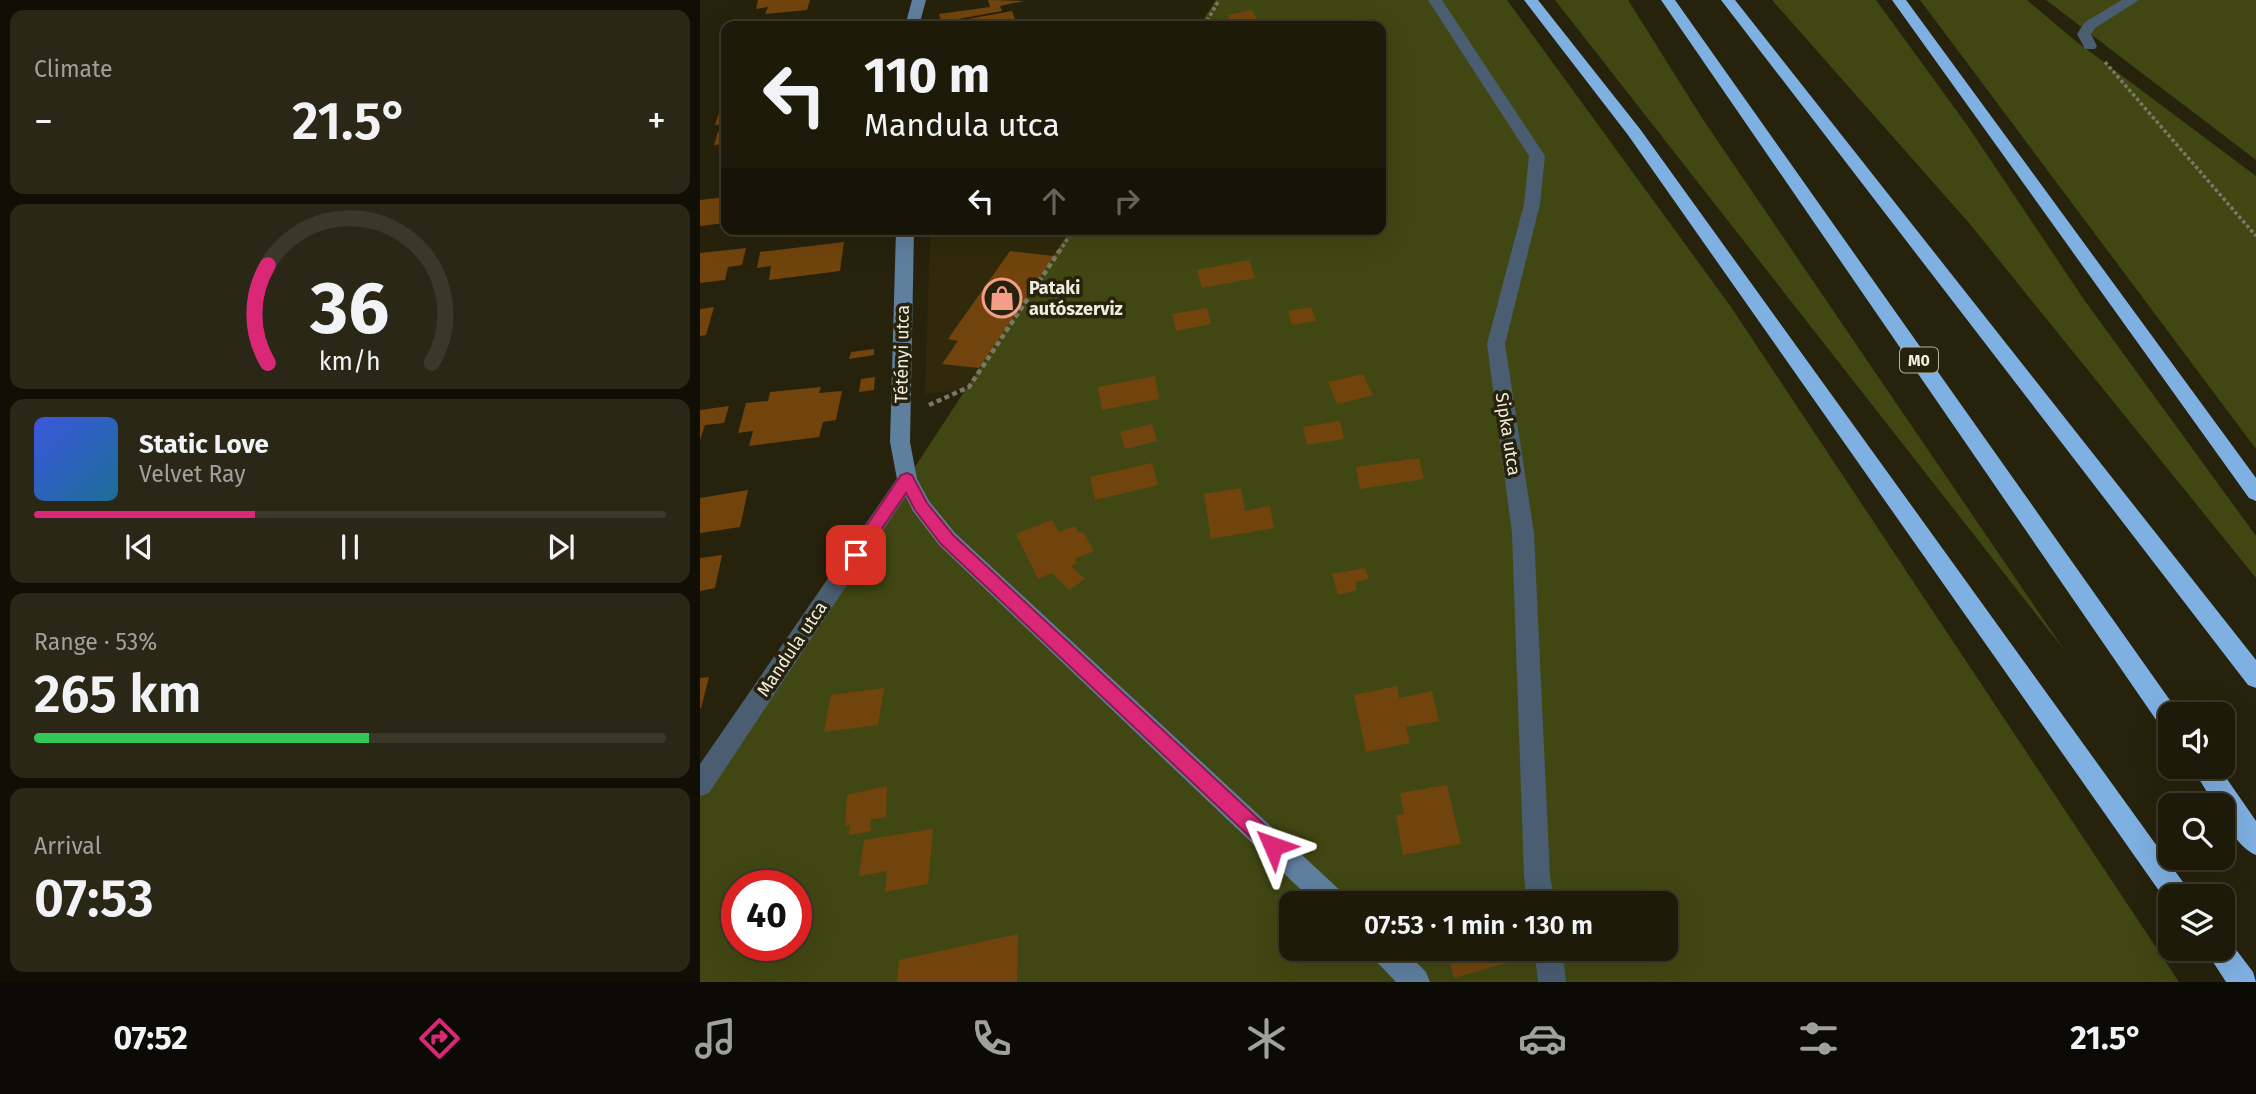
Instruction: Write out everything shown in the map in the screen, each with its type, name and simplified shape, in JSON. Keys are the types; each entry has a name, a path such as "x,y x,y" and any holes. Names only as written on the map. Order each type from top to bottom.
{"highway":[{"path":"1531,0 1634,132 2170,884"},
{"name":"M0","path":"1668,0 2158,703"},
{"path":"1728,0 2256,678"},
{"path":"1899,0 2256,493"},
{"path":"2212,779 2256,843"},
{"path":"2228,961 2243,982"}],"street":[{"path":"913,21 919,0"},
{"name":"Sipka utca","path":"1435,0 1537,156 1537,172 1521,249 1500,313 1496,344 1523,533 1539,891"},
{"path":"2090,46 2084,34 2090,25 2132,0"},
{"name":"Tétényi utca","path":"905,235 901,442 907,479 920,506 947,539 1321,891"},
{"name":"Mandula utca","path":"700,785 907,479"},
{"path":"1395,961 1416,982"},
{"path":"1550,961 1552,982"}],"path":[{"path":"1207,21 1219,0"},
{"path":"2090,46 2256,236"},
{"path":"900,415 946,400 969,387 1070,235"}],"shaded area":[{"path":"1067,235 965,390 925,394 930,237"}],"green space":[{"path":"1216,0 1507,0 1731,307 2158,950 2158,961 2165,961 2179,982 700,982 700,785 886,511 1067,235 1386,235 1386,21 1202,21"},
{"path":"1555,0 1628,0 1702,118 2065,651"},
{"path":"1772,0 1876,0 1967,125 2085,301 2256,536 2256,578 1969,223"},
{"path":"1920,0 2027,0 2073,39 2256,176 2256,449"},
{"path":"2046,0 2256,0 2256,160"}],"building":[{"path":"758,0 810,0 807,10 765,14 768,7 756,9"},
{"path":"988,0 1024,1 1000,6 1002,11 947,21 941,21 939,14 990,7"},
{"path":"1252,10 1258,21 1231,21 1227,15"},
{"path":"1012,11 1016,21 969,21 968,19"},
{"path":"721,107 721,124 715,125"},
{"path":"718,132 721,132 721,144 714,145"},
{"path":"721,198 721,224 700,226 700,200"},
{"path":"844,242 840,271 769,280 771,266 757,268 760,252"},
{"path":"746,248 742,265 728,267 725,280 700,283 700,253"},
{"name":"Pataki autószerviz","path":"1010,251 1054,256 979,368 942,364 958,341 948,339"},
{"path":"1249,260 1255,278 1202,288 1197,270"},
{"path":"714,307 706,335 700,336 700,309"},
{"path":"1311,307 1316,321 1292,325 1288,311"},
{"path":"1207,308 1211,324 1176,331 1172,314"},
{"path":"874,349 874,355 849,359 851,352"},
{"path":"1363,374 1373,395 1337,404 1328,382"},
{"path":"1155,376 1159,399 1102,410 1098,387"},
{"path":"875,377 874,390 859,392 861,379"},
{"path":"821,387 819,393 842,391 836,420 823,422 819,437 749,446 753,431 738,433 746,403 768,401 770,392"},
{"path":"729,406 724,423 705,425 700,440 700,410"},
{"path":"1340,421 1344,439 1307,445 1303,427"},
{"path":"1152,424 1157,441 1125,449 1120,432"},
{"path":"1419,458 1424,479 1360,489 1356,467"},
{"path":"1152,463 1158,485 1095,500 1090,477"},
{"path":"1241,488 1245,511 1270,506 1274,528 1211,539 1204,494"},
{"path":"748,490 740,527 700,533 700,498"},
{"path":"1052,520 1059,532 1075,526 1079,533 1083,532 1094,551 1074,559 1077,563 1071,566 1085,579 1069,590 1052,573 1038,579 1016,534"},
{"path":"722,555 715,588 700,591 700,558"},
{"path":"1365,568 1369,579 1355,582 1357,590 1338,595 1332,574"},
{"path":"709,677 701,708 700,708 700,678"},
{"path":"1397,686 1399,698 1432,691 1439,721 1406,727 1410,743 1366,752 1354,695"},
{"path":"884,688 878,725 824,732 831,695"},
{"path":"1447,785 1461,844 1403,855 1396,815 1404,814 1400,793"},
{"path":"887,786 886,817 870,820 871,831 849,835 850,825 845,827 847,795"},
{"path":"933,829 928,884 885,892 887,871 859,876 864,840"},
{"path":"1018,934 1017,982 897,982 899,960"},
{"path":"1449,961 1514,961 1454,978"}],"place":[{"name":"Pataki autószerviz","path":"1002,298"}],"route":[{"path":"856,555 907,479 920,506 947,539 1273,846"}]}
